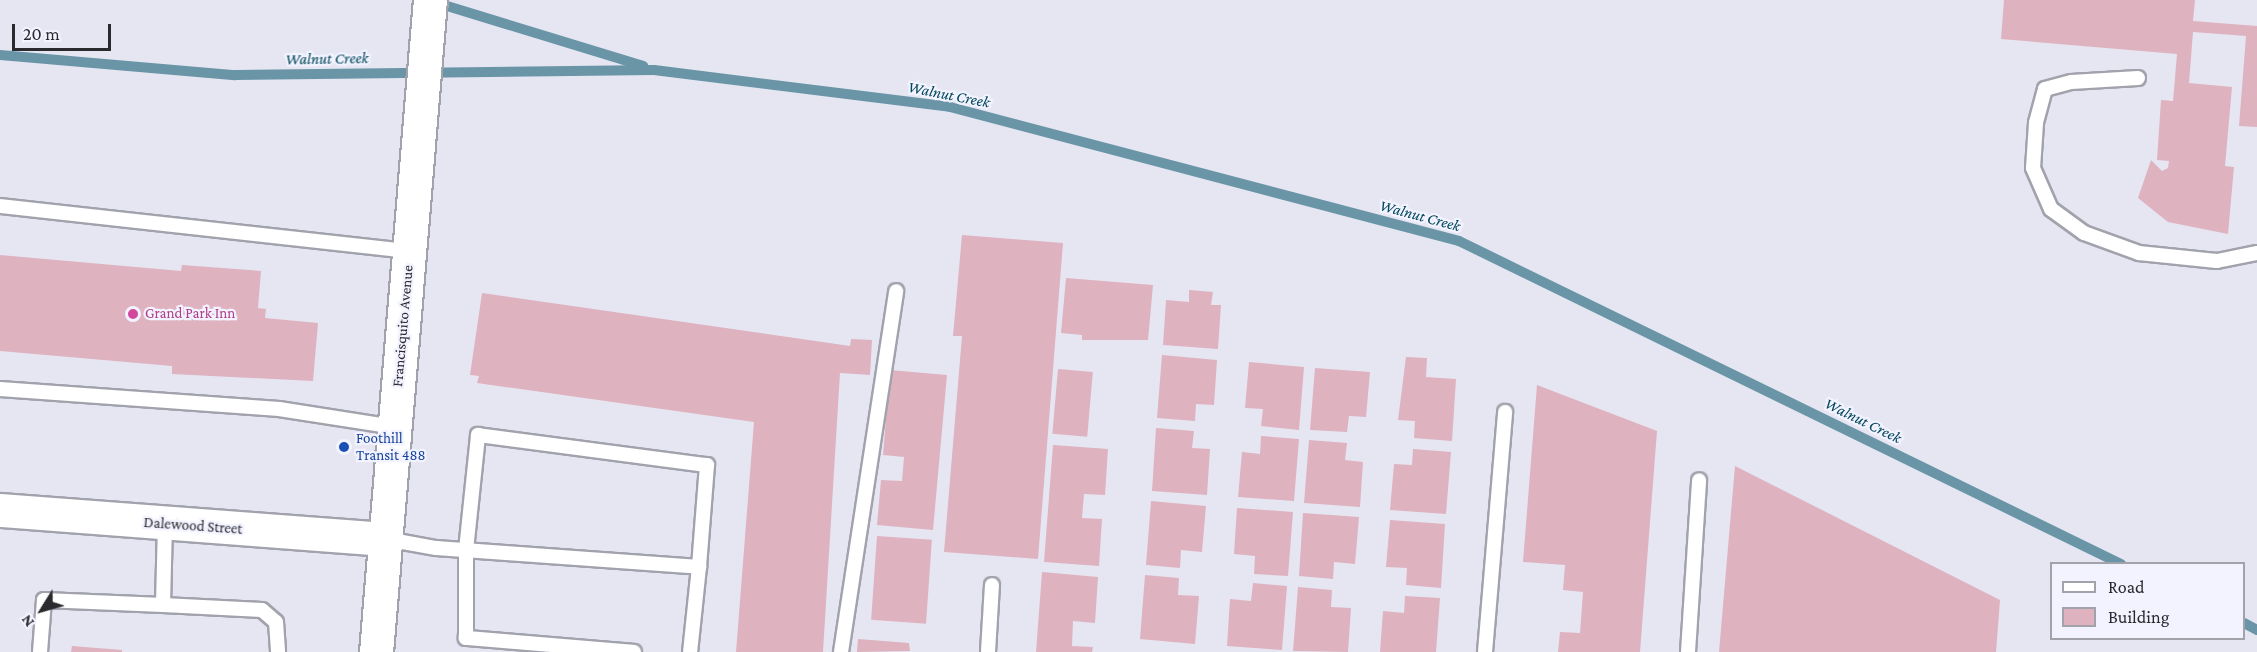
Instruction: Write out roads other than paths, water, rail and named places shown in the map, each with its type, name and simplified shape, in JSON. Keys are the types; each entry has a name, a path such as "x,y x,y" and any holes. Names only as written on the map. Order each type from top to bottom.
{"street":[{"name":"Francisquito Avenue","path":"376,652 430,0"},
{"name":"Dalewood Street","path":"0,510 165,524 385,538"}],"lane":[{"path":"2138,78 2071,82 2045,89 2036,123 2033,168 2051,208 2084,232 2139,253 2217,261 2257,253"},
{"path":"0,206 409,251"},
{"path":"842,652 896,291"},
{"path":"0,389 279,409 394,427"},
{"path":"1485,652 1505,412"},
{"path":"634,652 466,638 466,550 478,435 707,465 690,652"},
{"path":"1688,652 1700,480"},
{"path":"163,605 165,524"},
{"path":"385,538 466,550 699,567"},
{"path":"988,652 992,585"},
{"path":"40,652 44,600 262,610 276,622 278,652"}],"waterway":[{"name":"Walnut Creek","path":"434,2 643,66"},
{"name":"Walnut Creek","path":"0,55 235,75 654,70 950,107 1459,241 2117,562"},
{"name":"Walnut Creek","path":"2245,624 2257,630"}],"place":[{"name":"Grand Park Inn","path":"133,314"},
{"name":"Foothill Transit 488","path":"344,447"}]}
